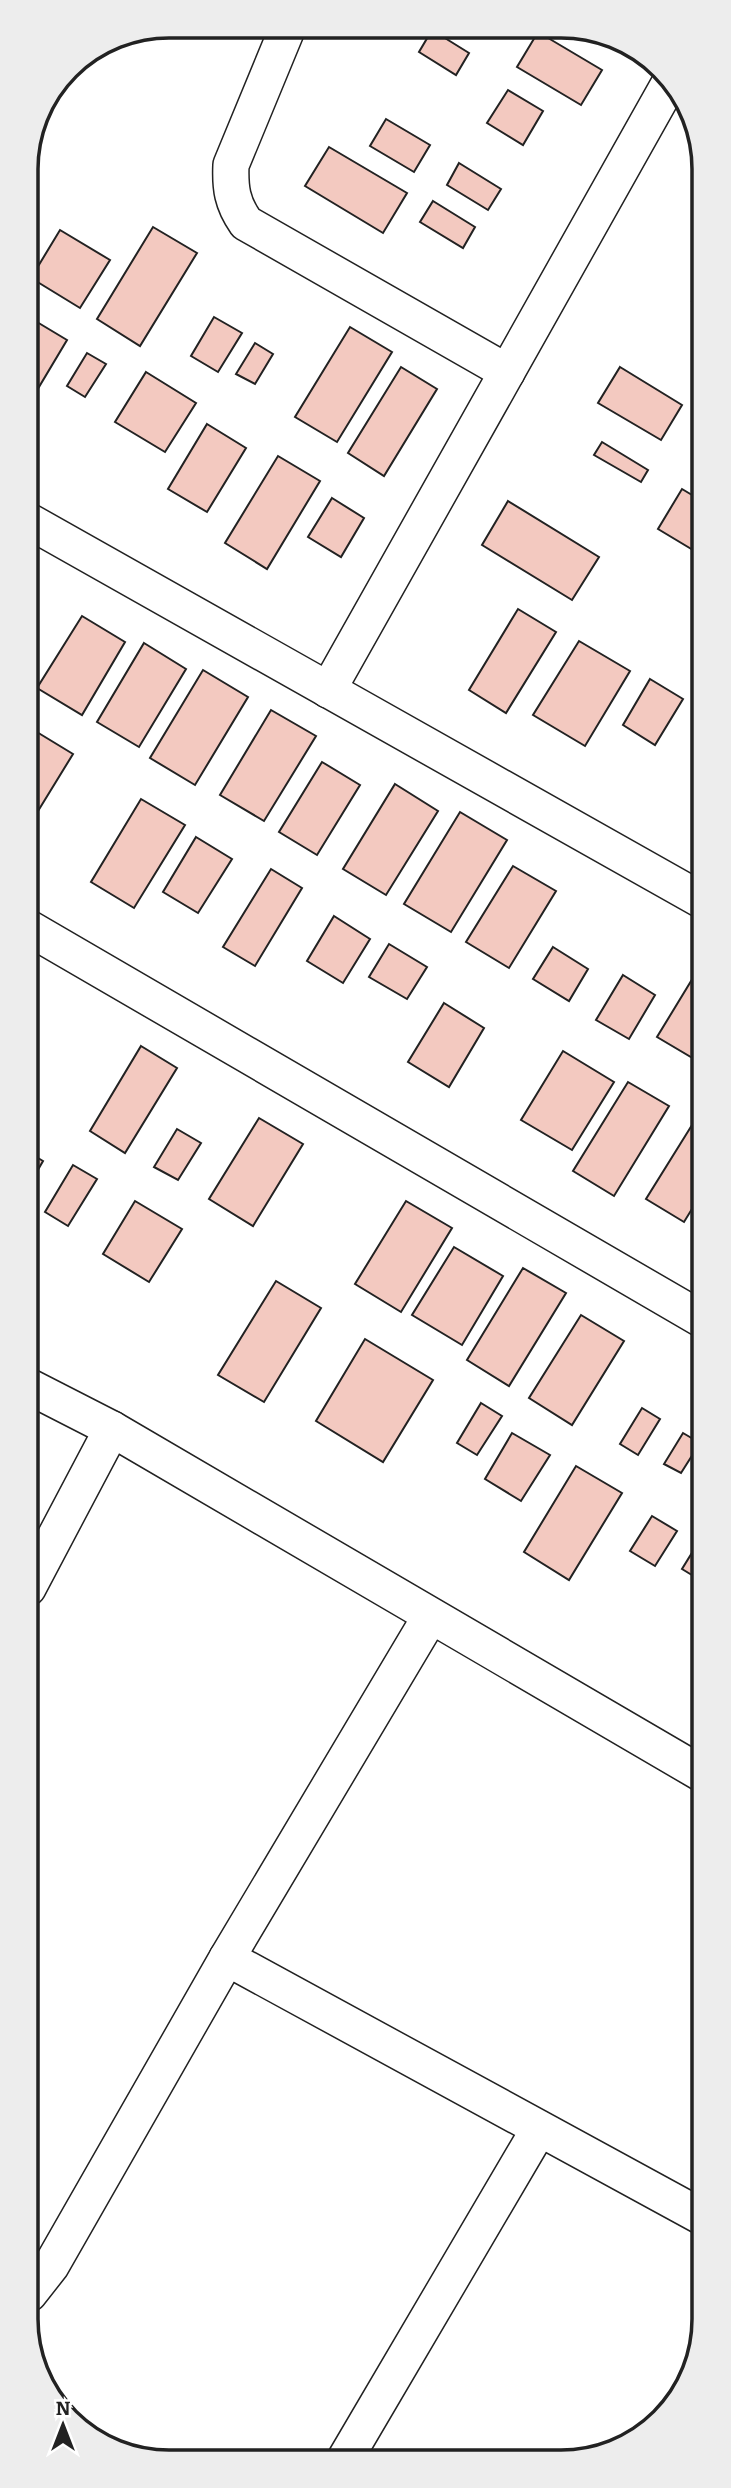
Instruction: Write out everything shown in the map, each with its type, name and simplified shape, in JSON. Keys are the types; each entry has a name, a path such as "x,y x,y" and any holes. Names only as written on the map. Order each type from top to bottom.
{"street":[{"path":"283,38 231,164 230,187 235,208 246,223 507,372"},
{"path":"328,690 665,90"},
{"path":"39,527 692,895"},
{"path":"39,934 692,1314"},
{"path":"38,1391 112,1429 692,1768"},
{"path":"38,1568 112,1429"},
{"path":"38,2283 51,2266 227,1958 430,1617"},
{"path":"227,1958 692,2212"},
{"path":"350,2450 539,2129"}],"building":[{"path":"427,38 445,38 469,53 456,75 419,52"},
{"path":"534,38 548,38 602,70 581,105 517,67"},
{"path":"508,90 543,111 523,145 487,123"},
{"path":"386,119 430,145 414,172 370,146"},
{"path":"329,147 407,193 383,233 305,186"},
{"path":"459,163 501,189 488,210 447,185"},
{"path":"433,201 475,227 463,248 420,222"},
{"path":"153,227 197,253 140,346 97,319"},
{"path":"60,230 110,260 80,308 39,283 39,265"},
{"path":"214,317 242,333 218,372 191,356"},
{"path":"39,323 67,340 39,387"},
{"path":"350,327 392,352 337,442 295,417"},
{"path":"255,343 273,354 255,384 236,374"},
{"path":"87,353 106,364 85,397 67,386"},
{"path":"401,367 437,389 384,476 348,453"},
{"path":"620,367 682,405 661,440 598,403"},
{"path":"146,372 196,403 165,452 115,422"},
{"path":"207,424 246,448 207,512 168,489"},
{"path":"602,442 648,470 641,482 594,455"},
{"path":"278,456 320,481 267,569 225,543"},
{"path":"682,489 692,495 692,549 658,529"},
{"path":"332,498 364,518 341,557 308,537"},
{"path":"508,501 599,557 572,600 482,545"},
{"path":"518,609 556,632 506,713 469,690"},
{"path":"82,616 125,642 82,715 39,689"},
{"path":"579,641 630,671 585,746 533,715"},
{"path":"144,643 186,669 139,747 97,722"},
{"path":"203,670 248,697 195,785 150,758"},
{"path":"650,679 683,699 655,745 623,725"},
{"path":"271,710 316,736 264,821 220,795"},
{"path":"39,733 73,754 39,810"},
{"path":"322,762 360,785 317,855 279,832"},
{"path":"395,784 438,811 386,895 343,869"},
{"path":"141,799 185,825 134,908 91,882"},
{"path":"460,812 507,840 451,932 404,904"},
{"path":"196,837 232,859 198,913 163,892"},
{"path":"513,866 556,891 509,968 466,942"},
{"path":"271,869 302,888 255,966 223,947"},
{"path":"334,916 370,939 343,983 307,961"},
{"path":"389,944 427,967 407,999 369,977"},
{"path":"553,947 588,969 569,1001 533,979"},
{"path":"623,975 655,995 629,1039 596,1020"},
{"path":"692,980 692,1058 657,1037"},
{"path":"444,1003 484,1028 449,1087 408,1062"},
{"path":"141,1046 177,1068 125,1153 90,1131"},
{"path":"563,1051 614,1082 572,1150 521,1120"},
{"path":"628,1082 669,1106 614,1196 573,1171"},
{"path":"259,1118 303,1144 253,1226 209,1199"},
{"path":"692,1125 692,1209 684,1222 646,1199"},
{"path":"177,1129 201,1143 178,1180 154,1167"},
{"path":"73,1165 97,1179 68,1226 45,1212"},
{"path":"135,1201 182,1229 149,1282 103,1254"},
{"path":"406,1201 452,1228 401,1312 355,1284"},
{"path":"454,1247 503,1276 462,1345 412,1315"},
{"path":"523,1268 566,1293 509,1386 467,1360"},
{"path":"276,1281 321,1308 264,1402 218,1375"},
{"path":"581,1315 624,1341 572,1425 529,1398"},
{"path":"365,1339 433,1380 383,1462 316,1421"},
{"path":"481,1403 502,1416 477,1455 457,1443"},
{"path":"642,1408 660,1419 638,1455 620,1444"},
{"path":"512,1433 550,1455 521,1501 485,1479"},
{"path":"683,1433 692,1438 692,1456 681,1473 664,1464"},
{"path":"576,1466 622,1493 569,1580 524,1552"},
{"path":"652,1516 677,1531 655,1566 630,1551"},
{"path":"692,1553 692,1575 682,1569"}]}
